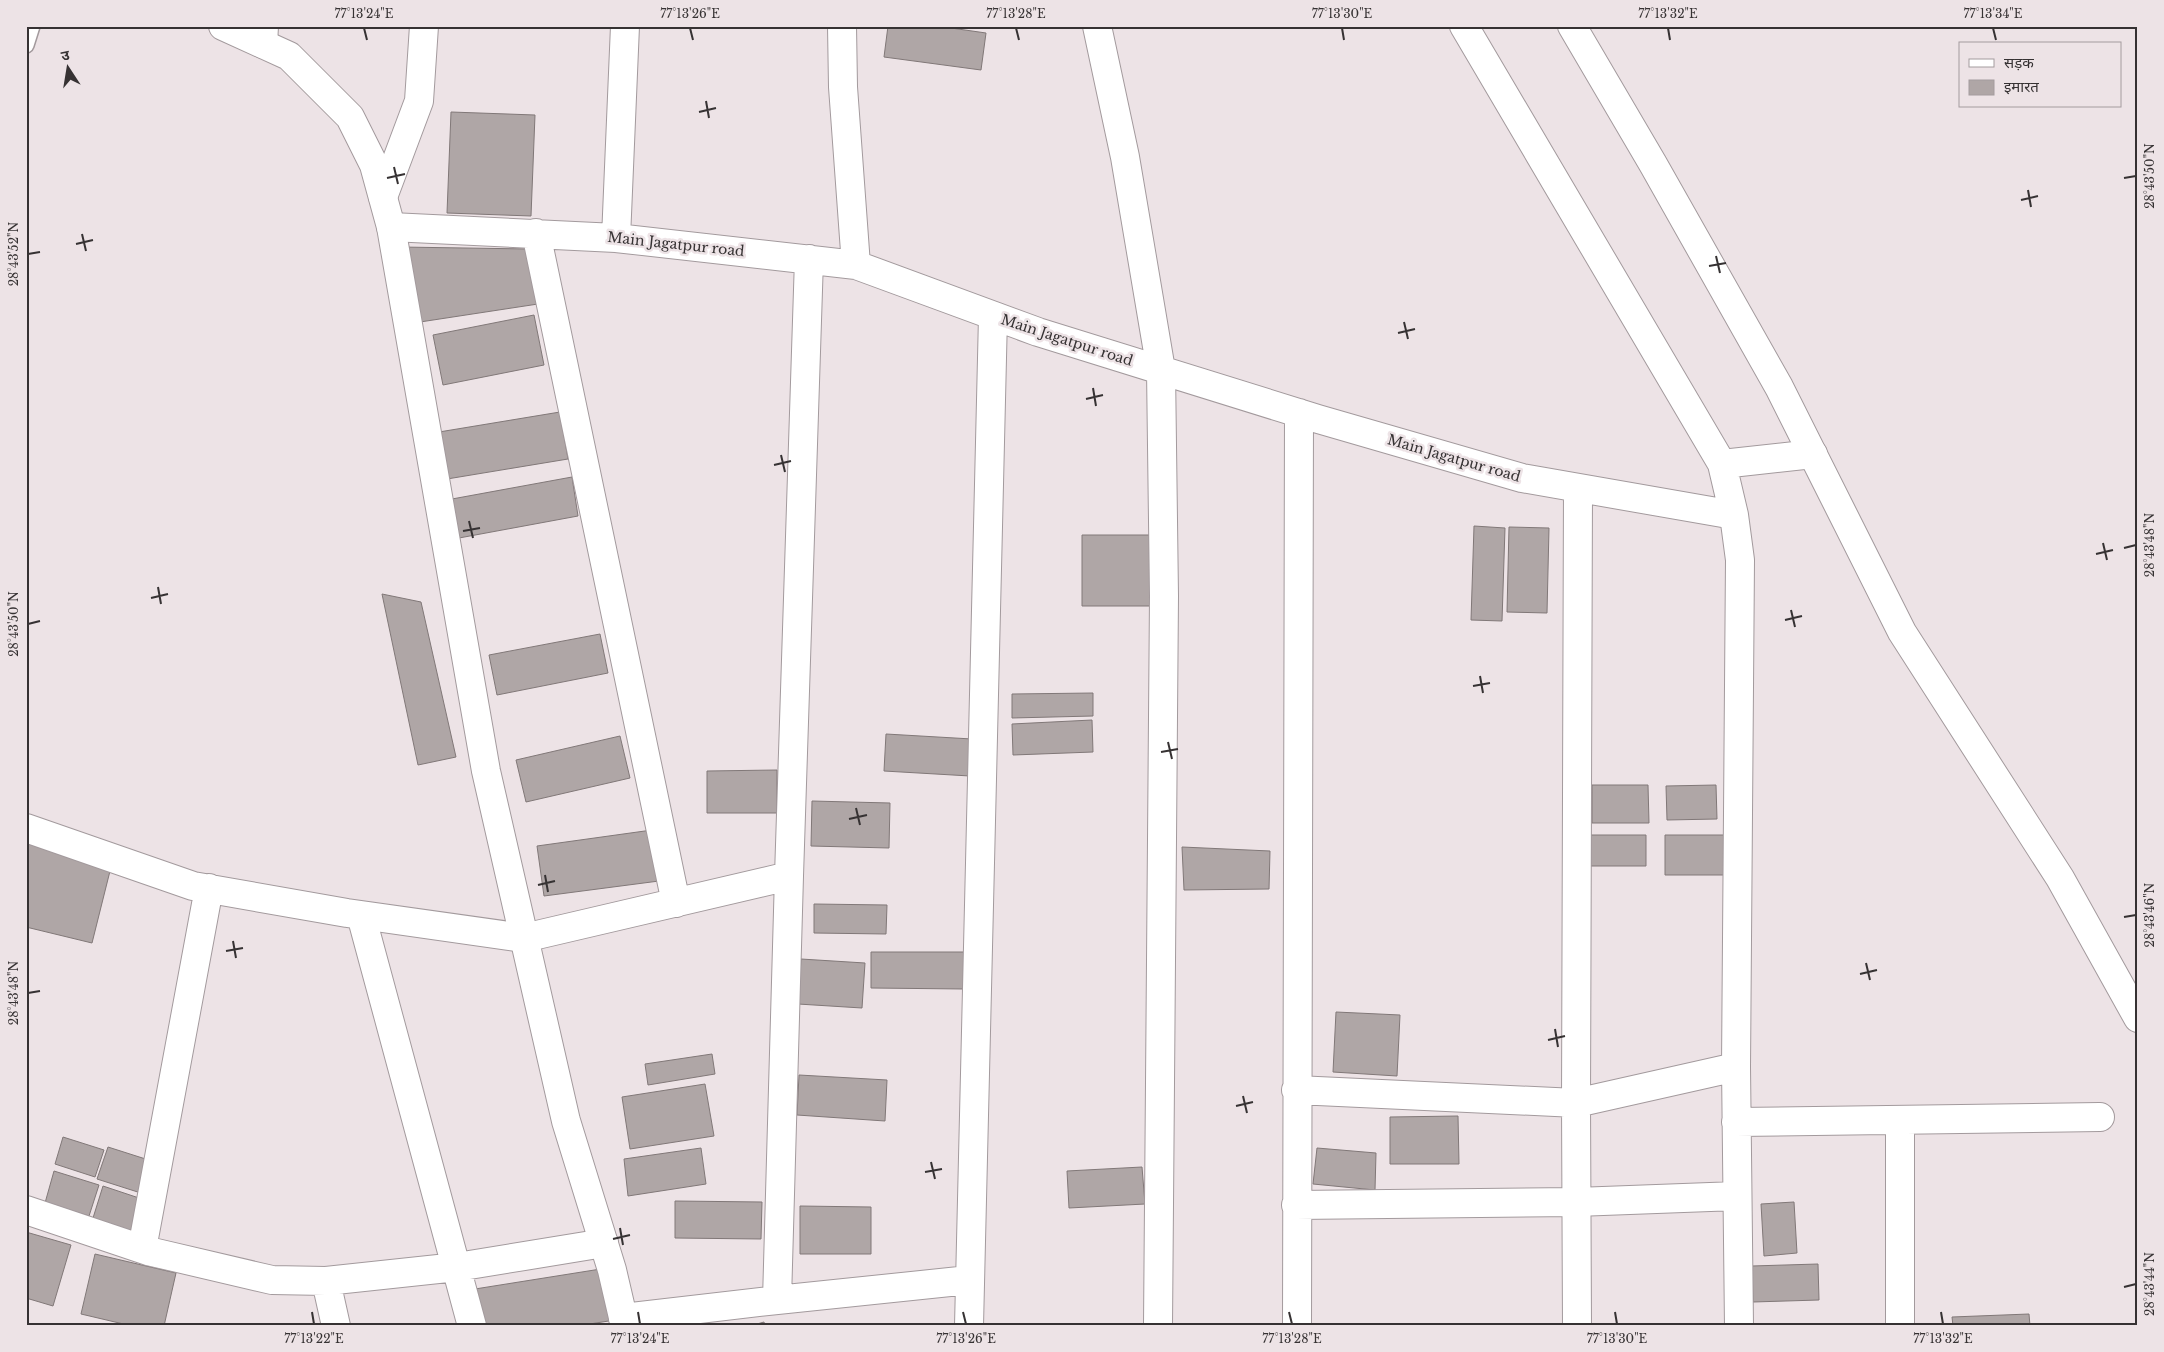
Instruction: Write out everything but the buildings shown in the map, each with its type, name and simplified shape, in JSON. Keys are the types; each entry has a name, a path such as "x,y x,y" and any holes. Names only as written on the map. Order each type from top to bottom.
{"street":[{"path":"223,26 264,35 290,56 350,116 374,165 391,227 486,771 566,1121 604,1243 624,1322 777,1300 969,1280"},
{"path":"383,197 418,101 424,26"},
{"path":"616,238 625,26"},
{"path":"842,26 842,87 856,265"},
{"path":"1098,26 1125,158 1161,370 1164,596 1158,1326"},
{"path":"1464,26 1722,464 1734,515 1740,560 1736,1067 1739,1326"},
{"path":"1572,26 1663,181 1779,387 1902,632 2060,878 2138,1018"},
{"name":"Main Jagatpur road","path":"391,227 616,238 856,265 1038,332 1299,413 1522,478 1578,490 1734,515"},
{"path":"536,234 676,903"},
{"path":"777,1300 809,259"},
{"path":"969,1326 993,316"},
{"path":"1296,1326 1299,413"},
{"path":"1722,464 1813,454"},
{"path":"1577,1326 1578,490"},
{"path":"26,828 193,886 361,914 524,938 789,876"},
{"path":"142,1248 209,888"},
{"path":"361,914 472,1326"},
{"path":"1296,1090 1576,1103 1736,1067"},
{"path":"1736,1122 2100,1117"},
{"path":"1900,1120 1900,1326"},
{"path":"1296,1206 1576,1202 1737,1196"},
{"path":"26,1210 142,1248 272,1280 326,1280 457,1267 604,1243"},
{"path":"326,1280 336,1326"}],"lane":[{"path":"26,45 32,26"}]}
